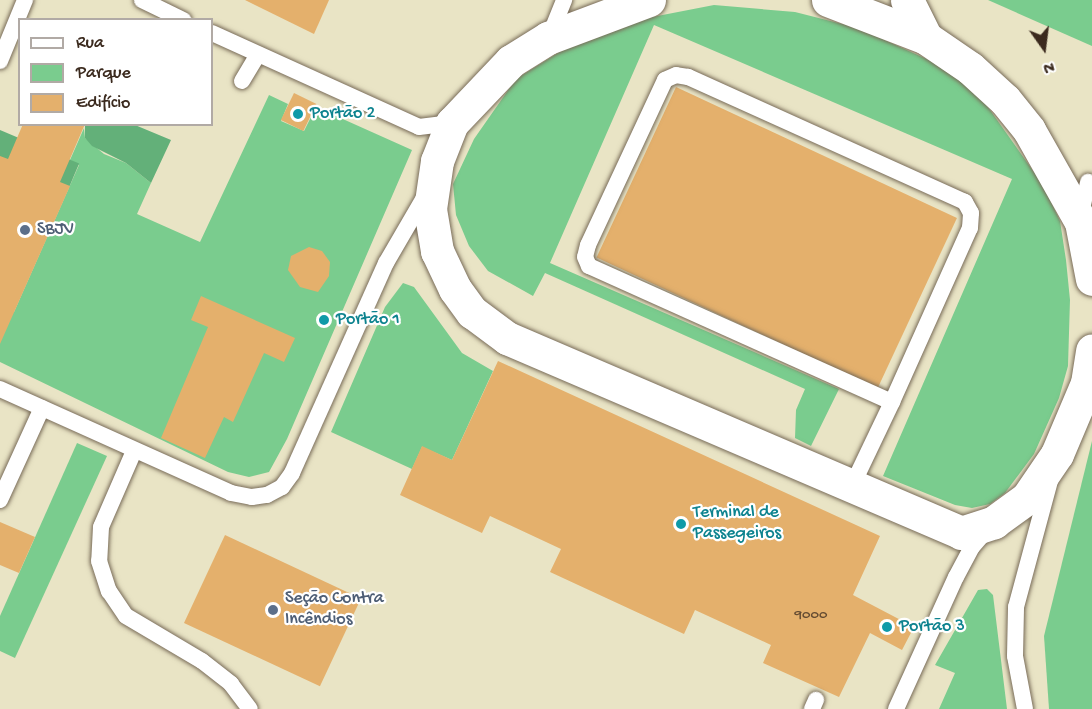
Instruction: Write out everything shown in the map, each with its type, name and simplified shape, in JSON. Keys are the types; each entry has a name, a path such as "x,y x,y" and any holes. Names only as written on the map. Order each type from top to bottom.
{"street":[{"path":"648,0 548,38 511,61 452,123 435,171 430,209 437,251 454,289 472,312 507,338 961,533 994,522 1027,498 1057,454 1087,383 1092,350"},
{"path":"828,0 926,38 970,68 1005,100 1029,130 1081,222 1092,279"},
{"path":"907,0 926,38"}],"lane":[{"path":"0,61 25,0"},
{"path":"142,0 179,18"},
{"path":"548,38 564,0"},
{"path":"213,33 419,127 452,123"},
{"path":"242,81 258,54"},
{"path":"852,486 892,402 970,228 971,213 965,202 688,77 676,75 665,80 588,245 589,266 892,402"},
{"path":"0,389 231,493 252,497 267,495 282,487 386,264 435,171 419,127"},
{"path":"1081,222 1082,200 1088,182"},
{"path":"0,500 42,408"},
{"path":"134,451 101,527 99,561 109,591 126,616 202,661 231,684 250,709"},
{"path":"1025,709 1015,656 1016,607 1057,454"},
{"path":"896,709 956,577 972,548 994,522"}],"green space":[{"path":"988,0 1092,0 1092,46"},
{"path":"714,5 795,12 858,28 931,61 978,93 1043,185 1060,221 1066,260 1070,300 1068,366 1059,398 1034,454 1005,493 990,504 972,508 955,505 883,476 1012,179 654,25 550,263 839,389 811,446 795,438 796,410 805,389 545,273 533,296 488,271 469,246 456,215 453,184 474,139 516,79 574,43 642,19"},
{"path":"269,95 288,104 281,121 304,131 316,107 412,150 287,439 269,472 249,477 228,472 0,362 0,307 14,312 79,165 70,160 84,128 85,138 104,154 126,163 151,183 137,214 200,242"},
{"path":"85,126 137,126 171,140 151,183 126,163 92,146 85,138"},
{"path":"0,130 79,164 69,188 0,158"},
{"path":"403,283 414,287 462,353 493,371 452,460 422,447 412,469 331,432 385,307"},
{"path":"1092,441 1092,709 1049,709 1044,636"},
{"path":"77,443 107,456 15,658 0,651 0,616"},
{"path":"987,589 993,595 1007,709 939,709 955,673 935,665 978,590"}],"building":[{"path":"245,0 329,0 314,34"},
{"path":"676,87 957,218 878,388 597,257"},
{"name":"Portão 2","path":"294,93 316,104 303,131 281,120"},
{"name":"SBJV","path":"22,126 84,126 60,182 70,186 0,344 0,156 8,159"},
{"path":"309,247 322,251 330,262 329,276 318,292 300,287 288,270 291,256"},
{"path":"201,296 295,338 284,362 264,353 233,422 224,417 205,458 161,438 208,327 191,320"},
{"name":"Terminal de Passegeiros","path":"498,361 880,536 853,595 914,627 902,650 870,633 839,697 763,663 771,645 695,610 684,634 550,572 561,549 490,516 482,533 400,495 422,446 452,460"},
{"path":"0,522 35,537 19,573 0,565"},
{"name":"Seção Contra Incêndios","path":"225,535 361,598 320,686 184,623"}],"place":[{"name":"Portão 2","path":"298,114"},
{"name":"SBJV","path":"25,230"},
{"name":"Portão 1","path":"324,320"},
{"name":"Terminal de Passegeiros","path":"681,524"},
{"name":"Seção Contra Incêndios","path":"273,610"},
{"name":"Portão 3","path":"887,627"}]}
